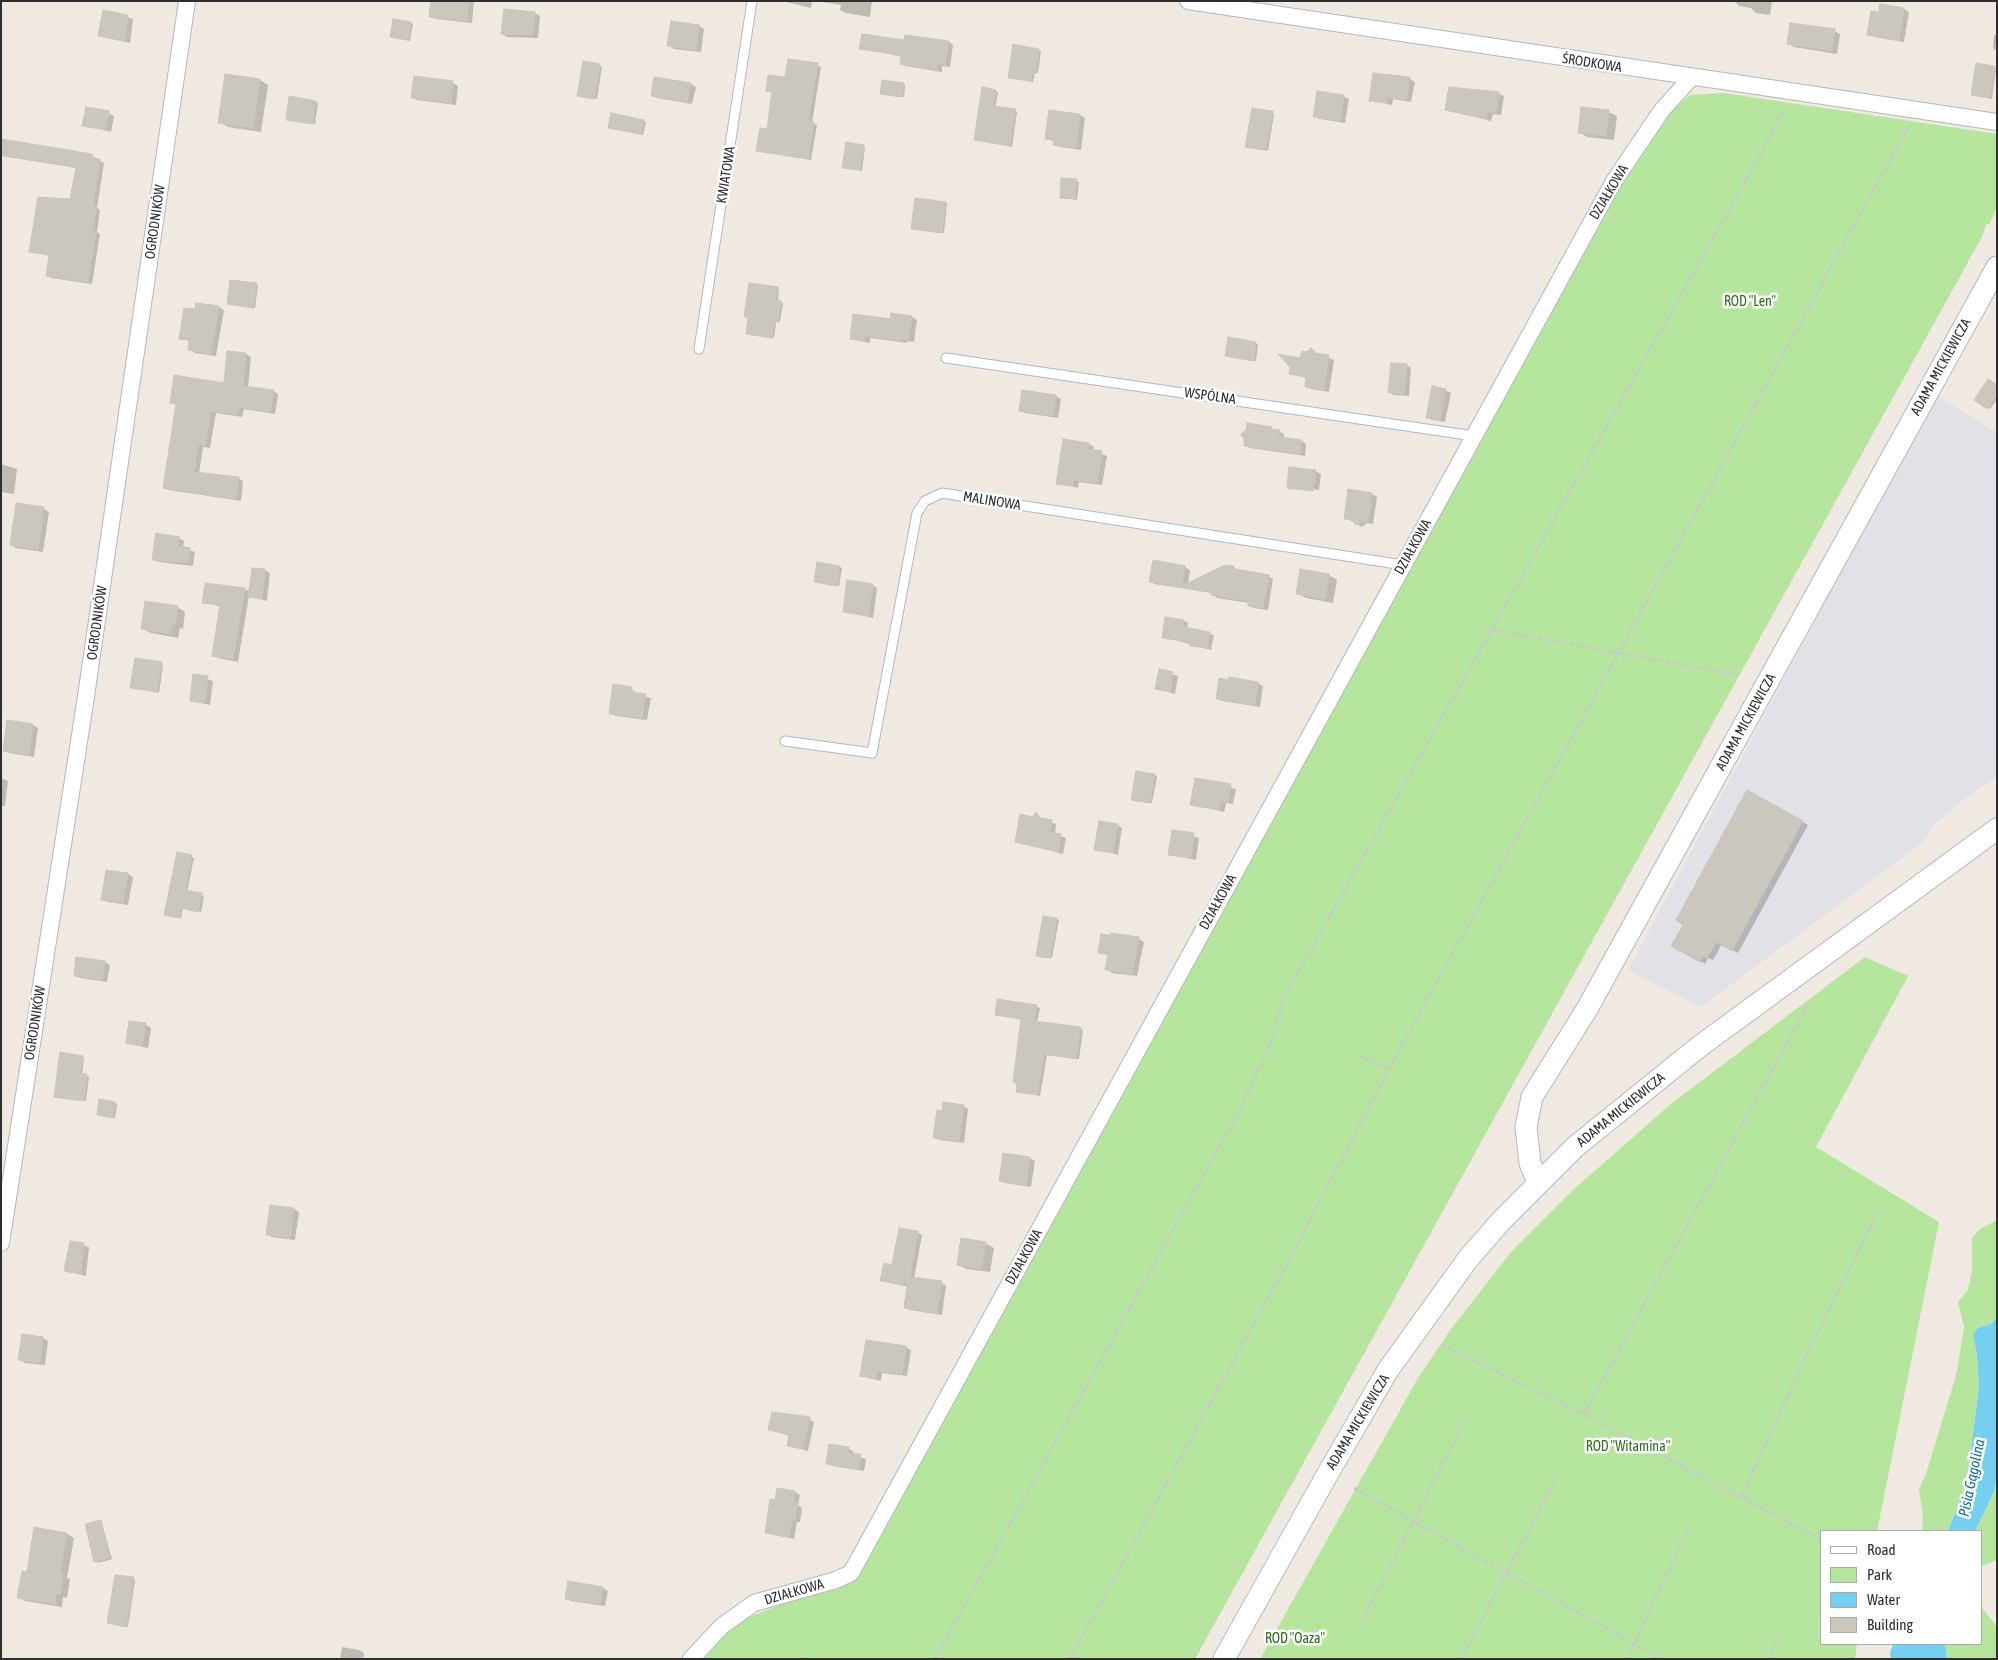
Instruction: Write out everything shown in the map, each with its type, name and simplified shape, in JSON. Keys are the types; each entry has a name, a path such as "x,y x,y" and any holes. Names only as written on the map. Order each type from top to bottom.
{"street":[{"name":"OGRODNIKÓW","path":"1,1243 85,703 187,1"},
{"name":"ŚRODKOWA","path":"1188,1 1691,78 1997,122"},
{"name":"DZIAŁKOWA","path":"691,1659 722,1626 754,1603 836,1580 850,1573 1614,181 1662,110 1691,78"},
{"name":"ADAMA MICKIEWICZA","path":"1538,1182 1530,1163 1526,1127 1532,1097 1587,1009 1997,267"},
{"name":"ADAMA MICKIEWICZA","path":"1224,1659 1326,1474 1388,1370 1468,1259 1538,1182 1575,1146 1700,1046 1997,829"}],"lane":[{"name":"KWIATOWA","path":"699,349 752,1"},
{"name":"WSPÓLNA","path":"946,358 1474,436"},
{"name":"MALINOWA","path":"785,741 872,753 917,513 926,501 942,493 1403,565"}],"path":[{"path":"935,1659 1242,1106 1268,1049 1284,998 1770,137 1784,108"},
{"path":"1070,1659 1289,1260 1389,1069 1912,121"},
{"path":"1493,630 1739,675"},
{"path":"1584,1414 1809,1003"},
{"path":"1360,1056 1389,1069"},
{"path":"1742,1496 1814,1339 1878,1212"},
{"path":"1442,1345 1584,1414 1820,1539"},
{"path":"1362,1621 1465,1421"},
{"path":"1461,1659 1555,1482"},
{"path":"1354,1488 1661,1659"},
{"path":"1627,1659 1688,1529"},
{"path":"1769,1659 1780,1635"},
{"path":"803,1659 806,1654"}],"shaded area":[{"path":"1936,395 1997,433 1997,777 1960,802 1932,827 1922,843 1701,1007 1628,970"}],"green space":[{"name":"ROD \"Len\"","path":"1724,93 1997,134 1997,208 1989,224 1986,224 1983,235 1195,1659 704,1659 736,1622 808,1594 851,1583 1022,1279 1631,163 1667,115 1690,95"},
{"name":"ROD \"Witamina\"","path":"1865,957 1908,976 1816,1147 1939,1222 1877,1530 1820,1530 1820,1645 1857,1645 1855,1659 1260,1659 1418,1378 1451,1329 1512,1251 1573,1190 1672,1103"},
{"path":"1997,1220 1997,1318 1991,1324 1978,1328 1973,1334 1977,1355 1979,1388 1966,1487 1948,1530 1922,1530 1923,1516 1919,1489 1926,1474 1957,1372 1964,1327 1958,1302 1968,1290 1972,1270 1972,1238 1980,1229"},
{"path":"1997,1476 1997,1560 1983,1566 1983,1530 1975,1530 1994,1492"},
{"path":"1983,1609 1997,1627 1997,1659 1947,1659 1945,1645 1983,1645"}],"water":[{"name":"Pisia Gągolina","path":"1997,1318 1997,1476 1994,1492 1975,1530 1948,1530 1966,1486 1979,1388 1977,1355 1973,1334 1978,1328 1991,1324"},
{"path":"1893,1645 1945,1645 1947,1659 1891,1659 1890,1653"}],"building":[{"path":"431,1 469,1 467,21 429,17"},
{"path":"1880,4 1904,8 1899,40 1867,35 1871,11 1879,12"},
{"path":"504,9 535,12 533,35 501,34"},
{"path":"103,10 128,15 125,41 98,36"},
{"path":"393,19 411,22 408,40 390,37"},
{"path":"671,21 699,25 696,50 667,46"},
{"path":"1790,23 1835,29 1832,51 1787,44"},
{"path":"862,34 904,40 905,35 949,41 945,65 938,64 937,70 900,64 901,55 859,49"},
{"path":"1013,44 1039,49 1036,73 1033,72 1031,81 1008,78"},
{"path":"788,59 818,63 808,121 814,122 808,159 756,151 760,128 767,129 772,92 766,91 768,75 785,77"},
{"path":"583,61 600,64 595,99 577,96"},
{"path":"1976,63 1995,66 1990,98 1971,95"},
{"path":"1373,73 1410,77 1406,100 1387,97 1387,103 1369,101"},
{"path":"225,74 260,79 253,128 218,123"},
{"path":"414,76 453,81 451,103 411,98"},
{"path":"654,77 691,83 687,102 651,96"},
{"path":"882,80 904,83 902,97 880,94"},
{"path":"982,87 996,90 993,106 1016,109 1010,146 974,140"},
{"path":"1449,87 1499,92 1496,113 1488,112 1486,119 1445,110"},
{"path":"1317,91 1344,95 1340,121 1313,117"},
{"path":"289,96 316,101 313,124 286,120"},
{"path":"86,107 109,111 106,130 82,126"},
{"path":"1581,107 1609,110 1606,136 1578,133"},
{"path":"1252,108 1273,111 1266,150 1245,147"},
{"path":"1049,110 1080,114 1076,148 1053,145 1054,140 1045,139"},
{"path":"611,113 644,120 641,134 608,128"},
{"path":"1,139 92,154 92,158 100,159 93,206 96,206 93,230 96,231 88,282 46,276 49,255 29,252 38,197 70,199 76,167 1,155"},
{"path":"846,142 864,145 860,170 842,168"},
{"path":"1061,178 1077,179 1075,199 1060,198"},
{"path":"915,198 946,202 942,233 911,229"},
{"path":"230,280 257,283 253,308 227,304"},
{"path":"749,283 778,287 776,300 781,301 778,322 774,321 772,338 746,334 748,317 744,317"},
{"path":"196,303 219,306 211,354 188,350 189,340 179,339 184,308 195,309"},
{"path":"891,313 912,316 908,340 902,339 902,341 865,336 865,341 850,339 853,314 890,319"},
{"path":"1228,337 1256,342 1254,361 1225,356"},
{"path":"1311,348 1315,353 1329,355 1324,390 1305,387 1306,377 1289,374 1290,367 1278,354 1300,358 1302,351 1307,352"},
{"path":"227,351 246,353 243,386 274,390 270,412 239,407 237,415 211,411 205,446 198,445 194,472 239,477 236,499 163,488 176,404 170,403 174,375 224,383"},
{"path":"1391,363 1407,364 1404,394 1388,392"},
{"path":"1988,379 1997,385 1997,395 1987,409 1974,400"},
{"path":"1432,386 1446,389 1440,420 1426,418"},
{"path":"1022,390 1056,395 1053,416 1019,411"},
{"path":"1247,423 1280,430 1279,437 1302,440 1300,454 1244,446 1244,439 1241,434 1246,430"},
{"path":"1063,439 1089,443 1088,449 1102,451 1097,483 1074,480 1073,486 1056,484"},
{"path":"1289,467 1316,470 1313,491 1287,488"},
{"path":"1348,489 1372,493 1368,522 1362,521 1356,525 1351,519 1344,519"},
{"path":"16,503 44,507 38,550 10,545"},
{"path":"156,533 180,537 178,546 190,548 188,563 152,560"},
{"path":"1153,560 1185,566 1182,586 1225,565 1233,566 1235,569 1269,575 1263,608 1248,606 1248,601 1211,595 1211,592 1149,582"},
{"path":"817,562 840,566 837,586 814,582"},
{"path":"252,568 265,569 262,599 248,597"},
{"path":"1300,569 1329,574 1325,599 1296,594"},
{"path":"847,580 873,584 868,616 843,612"},
{"path":"205,583 245,588 233,659 212,656 220,605 202,603"},
{"path":"145,601 178,606 175,625 172,624 170,634 141,629"},
{"path":"1165,617 1184,620 1183,627 1210,632 1207,648 1190,646 1191,642 1162,638"},
{"path":"135,658 162,662 157,692 130,688"},
{"path":"1159,669 1173,672 1170,692 1155,689"},
{"path":"193,674 208,676 205,703 190,701"},
{"path":"1229,677 1258,682 1255,705 1216,699 1219,678 1229,680"},
{"path":"613,684 632,687 631,692 646,694 642,718 609,714"},
{"path":"7,720 33,724 29,755 3,751"},
{"path":"1136,771 1155,774 1150,803 1131,800"},
{"path":"1195,778 1231,784 1228,802 1221,801 1219,810 1190,805"},
{"path":"1747,790 1803,821 1732,951 1716,942 1707,958 1703,956 1700,962 1671,946 1683,925 1676,920"},
{"path":"1036,812 1040,818 1052,820 1050,832 1061,834 1058,852 1015,842 1020,814 1032,817"},
{"path":"1099,821 1118,824 1113,853 1094,850"},
{"path":"1172,830 1194,833 1191,858 1168,855"},
{"path":"177,852 192,855 185,890 202,893 198,912 181,908 179,918 164,915"},
{"path":"106,870 128,873 123,903 101,900"},
{"path":"1043,916 1057,918 1050,958 1036,956"},
{"path":"1111,933 1139,937 1132,974 1105,970 1108,954 1098,953 1101,934 1111,935"},
{"path":"76,957 105,961 102,980 74,976"},
{"path":"997,999 1037,1005 1034,1021 1081,1027 1076,1059 1044,1054 1037,1095 1016,1092 1017,1083 1013,1082 1021,1019 995,1015"},
{"path":"129,1021 146,1023 142,1046 126,1043"},
{"path":"60,1052 83,1056 80,1073 87,1074 84,1101 54,1097"},
{"path":"99,1099 115,1102 113,1118 97,1115"},
{"path":"943,1102 964,1105 959,1141 933,1138 937,1110 942,1111"},
{"path":"1003,1153 1030,1157 1026,1185 999,1181"},
{"path":"270,1205 294,1208 290,1238 266,1235"},
{"path":"899,1228 918,1231 910,1277 942,1281 937,1313 904,1308 907,1285 880,1281 884,1263 892,1265"},
{"path":"961,1238 986,1242 981,1269 957,1265"},
{"path":"70,1241 84,1243 81,1274 64,1271"},
{"path":"22,1334 43,1337 40,1363 18,1360"},
{"path":"866,1340 906,1346 902,1374 877,1371 876,1379 860,1376"},
{"path":"772,1412 810,1417 803,1449 787,1446 789,1434 768,1430"},
{"path":"829,1444 849,1447 848,1453 861,1454 859,1469 826,1464"},
{"path":"777,1488 795,1491 793,1503 798,1503 789,1537 765,1533 770,1499 775,1500"},
{"path":"101,1520 110,1558 94,1562 85,1524"},
{"path":"34,1527 67,1533 60,1573 63,1574 60,1595 56,1594 55,1604 17,1598 22,1571 27,1572"},
{"path":"115,1575 134,1577 126,1627 107,1623"},
{"path":"568,1581 603,1587 600,1604 565,1599"}],"park label":[{"name":"ROD \"Oaza\"","path":"1295,1639"}]}
